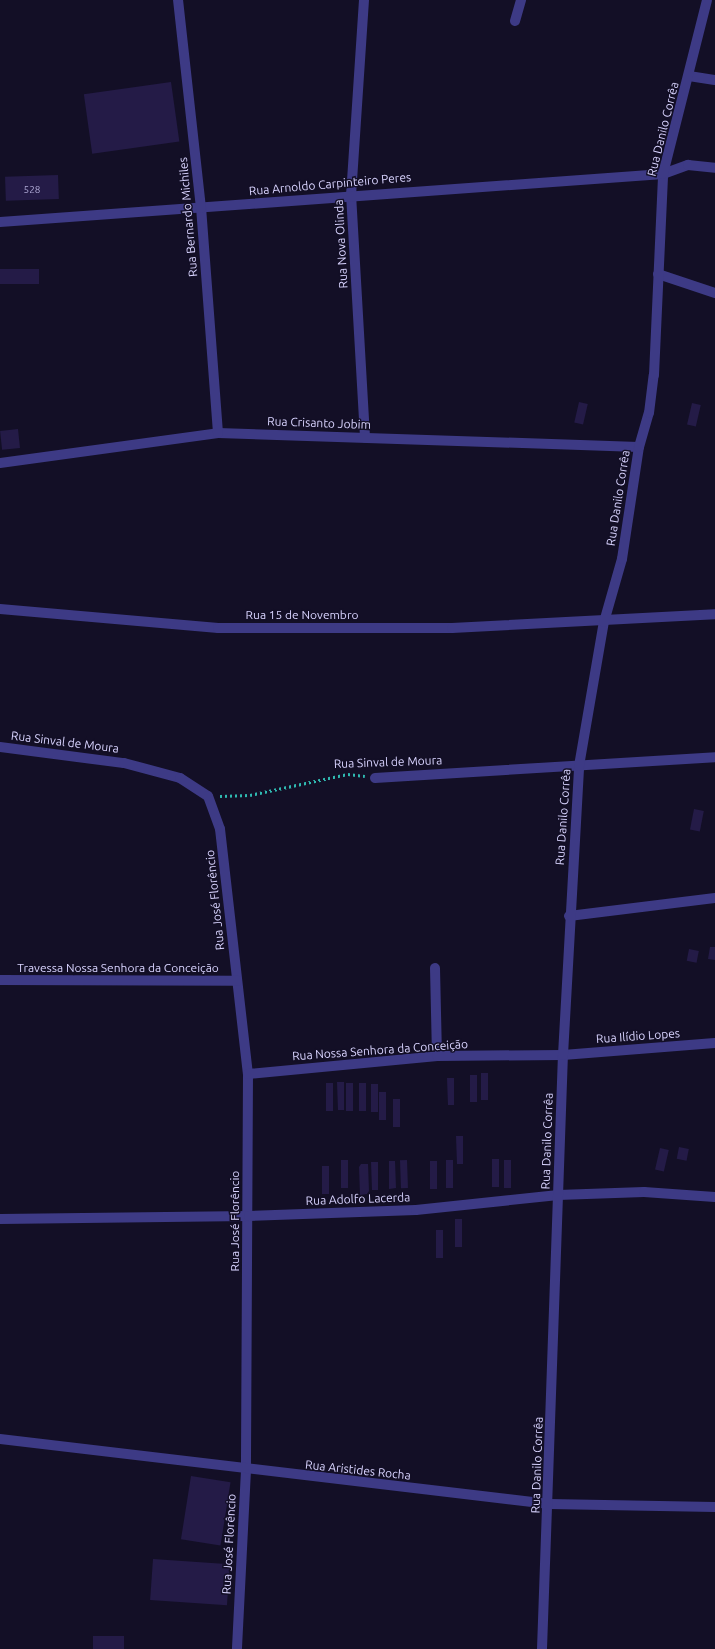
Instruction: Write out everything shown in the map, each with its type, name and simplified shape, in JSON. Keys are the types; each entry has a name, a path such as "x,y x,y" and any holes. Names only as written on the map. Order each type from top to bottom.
{"street":[{"name":"Rua Bernardo Michiles","path":"178,0 201,208 218,433"},
{"name":"Rua Nova Olinda","path":"364,0 351,194 365,438"},
{"path":"515,21 521,0"},
{"name":"Rua Danilo Corrêa","path":"542,1649 549,1504 563,1055 569,916 579,766 604,622 622,559 639,446 649,413 654,375 663,174 707,0"},
{"path":"689,76 715,80"},
{"name":"Rua Arnoldo Carpinteiro Peres","path":"0,222 201,208 351,194 663,174 688,165 715,168"},
{"path":"658,274 715,293"},
{"name":"Rua Crisanto Jobim","path":"0,463 218,433 639,446"},
{"name":"Rua 15 de Novembro","path":"0,609 218,628 452,628 604,622 715,614"},
{"name":"Rua Sinval de Moura","path":"0,747 124,763 180,778 208,796"},
{"name":"Rua Sinval de Moura","path":"375,778 715,757"},
{"name":"Rua José Florêncio","path":"208,796 220,829 248,1074 249,1216 246,1470 237,1649"},
{"path":"569,916 715,898"},
{"path":"435,968 437,1056"},
{"name":"Travessa Nossa Senhora da Conceição","path":"0,980 237,981"},
{"name":"Rua Ilídio Lopes","path":"563,1055 715,1043"},
{"name":"Rua Nossa Senhora da Conceição","path":"248,1074 437,1056 563,1055"},
{"name":"Rua Adolfo Lacerda","path":"0,1219 249,1216 416,1210 558,1195 644,1192 715,1197"},
{"name":"Rua Aristides Rocha","path":"0,1439 246,1470 549,1504 715,1507"}],"path":[{"name":"Rua Sinval de Moura","path":"208,796 250,796 348,774 375,778"}],"building":[{"path":"171,82 179,141 92,154 84,94"},
{"path":"58,175 59,199 6,201 5,177"},
{"path":"0,269 39,269 39,284 0,284"},
{"path":"579,402 588,404 583,424 574,422"},
{"path":"692,403 701,405 696,426 687,424"},
{"path":"18,429 20,448 2,450 0,431"},
{"path":"694,809 704,811 700,832 690,830"},
{"path":"710,947 715,947 715,960 708,959"},
{"path":"689,949 699,951 697,963 687,961"},
{"path":"481,1073 488,1073 488,1100 481,1100"},
{"path":"470,1075 477,1075 477,1102 470,1102"},
{"path":"447,1078 454,1078 454,1105 448,1105"},
{"path":"337,1082 344,1082 344,1110 338,1110"},
{"path":"326,1083 333,1083 333,1111 326,1111"},
{"path":"346,1083 353,1083 353,1111 346,1111"},
{"path":"359,1083 366,1083 366,1111 359,1111"},
{"path":"371,1084 378,1084 378,1112 371,1112"},
{"path":"379,1092 386,1092 386,1120 379,1120"},
{"path":"393,1099 400,1099 400,1127 393,1127"},
{"path":"456,1136 463,1136 463,1164 457,1164"},
{"path":"679,1147 689,1149 687,1161 677,1159"},
{"path":"660,1148 669,1150 664,1171 655,1169"},
{"path":"492,1159 499,1159 499,1187 492,1187"},
{"path":"341,1160 348,1160 348,1188 341,1188"},
{"path":"400,1160 407,1160 408,1188 401,1188"},
{"path":"446,1160 453,1160 453,1188 446,1188"},
{"path":"504,1160 511,1160 511,1188 504,1188"},
{"path":"389,1161 395,1161 396,1188 389,1189"},
{"path":"430,1161 437,1161 437,1189 430,1189"},
{"path":"371,1162 378,1162 378,1190 372,1190"},
{"path":"361,1164 368,1164 369,1191 367,1194 360,1195 359,1167"},
{"path":"322,1166 329,1166 329,1194 322,1194"},
{"path":"455,1219 462,1219 462,1247 455,1247"},
{"path":"436,1230 443,1230 443,1258 436,1258"},
{"path":"191,1476 231,1482 220,1545 181,1539"},
{"path":"153,1559 230,1564 227,1605 150,1600"},
{"path":"93,1636 124,1636 124,1649 93,1649"}]}
